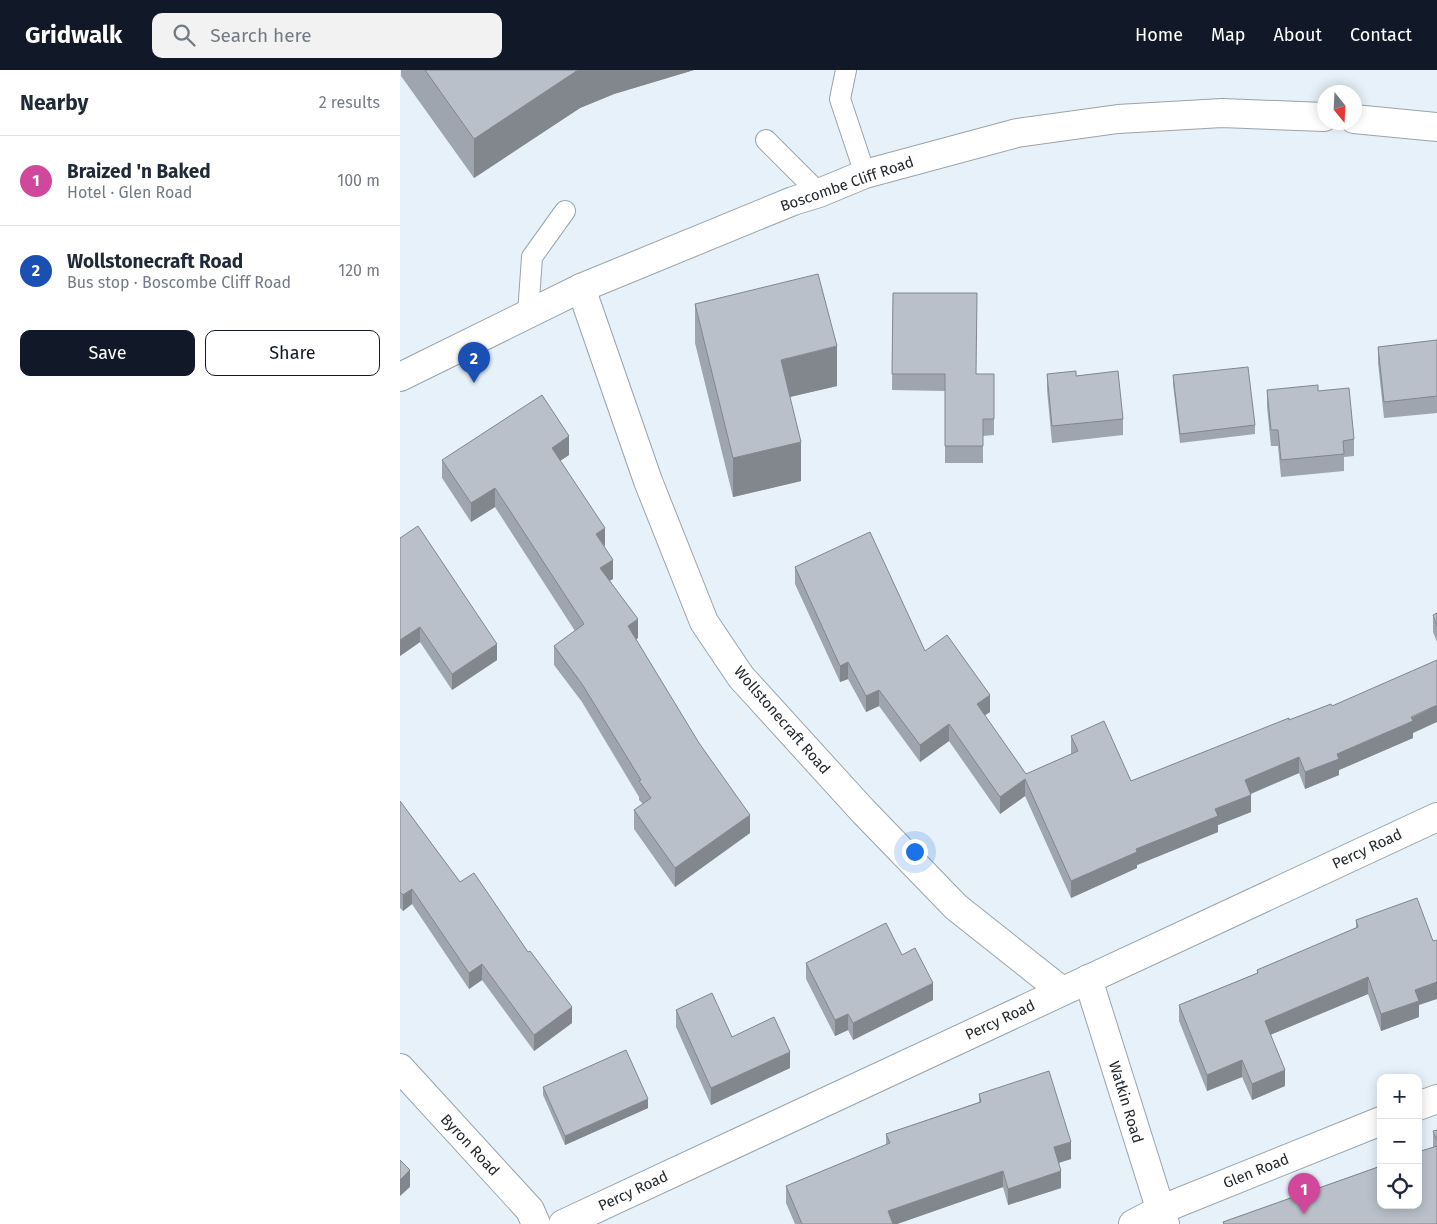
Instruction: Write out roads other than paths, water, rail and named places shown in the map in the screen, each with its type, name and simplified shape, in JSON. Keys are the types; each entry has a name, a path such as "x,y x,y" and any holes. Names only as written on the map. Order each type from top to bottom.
{"street":[{"name":"Boscombe Cliff Road","path":"400,377 582,288 865,174 1017,133 1118,119 1222,113 1317,117"},
{"path":"1362,120 1437,127"},
{"name":"Wollstonecraft Road","path":"582,288 648,481 704,622 742,677 863,811 956,907 1062,991"},
{"name":"Percy Road","path":"563,1224 1437,816"},
{"name":"Watkin Road","path":"1088,979 1163,1217"},
{"name":"Byron Road","path":"400,1068 530,1210 536,1224"},
{"path":"1422,1104 1437,1098"},
{"name":"Glen Road","path":"1133,1224 1163,1217 1377,1123"}],"lane":[{"path":"846,70 840,99 865,174"},
{"path":"766,140 820,193"},
{"path":"528,314 532,257 565,211"}],"place":[{"name":"Wollstonecraft Road","path":"474,383"},
{"name":"Braized 'n Baked","path":"1304,1214"}]}
